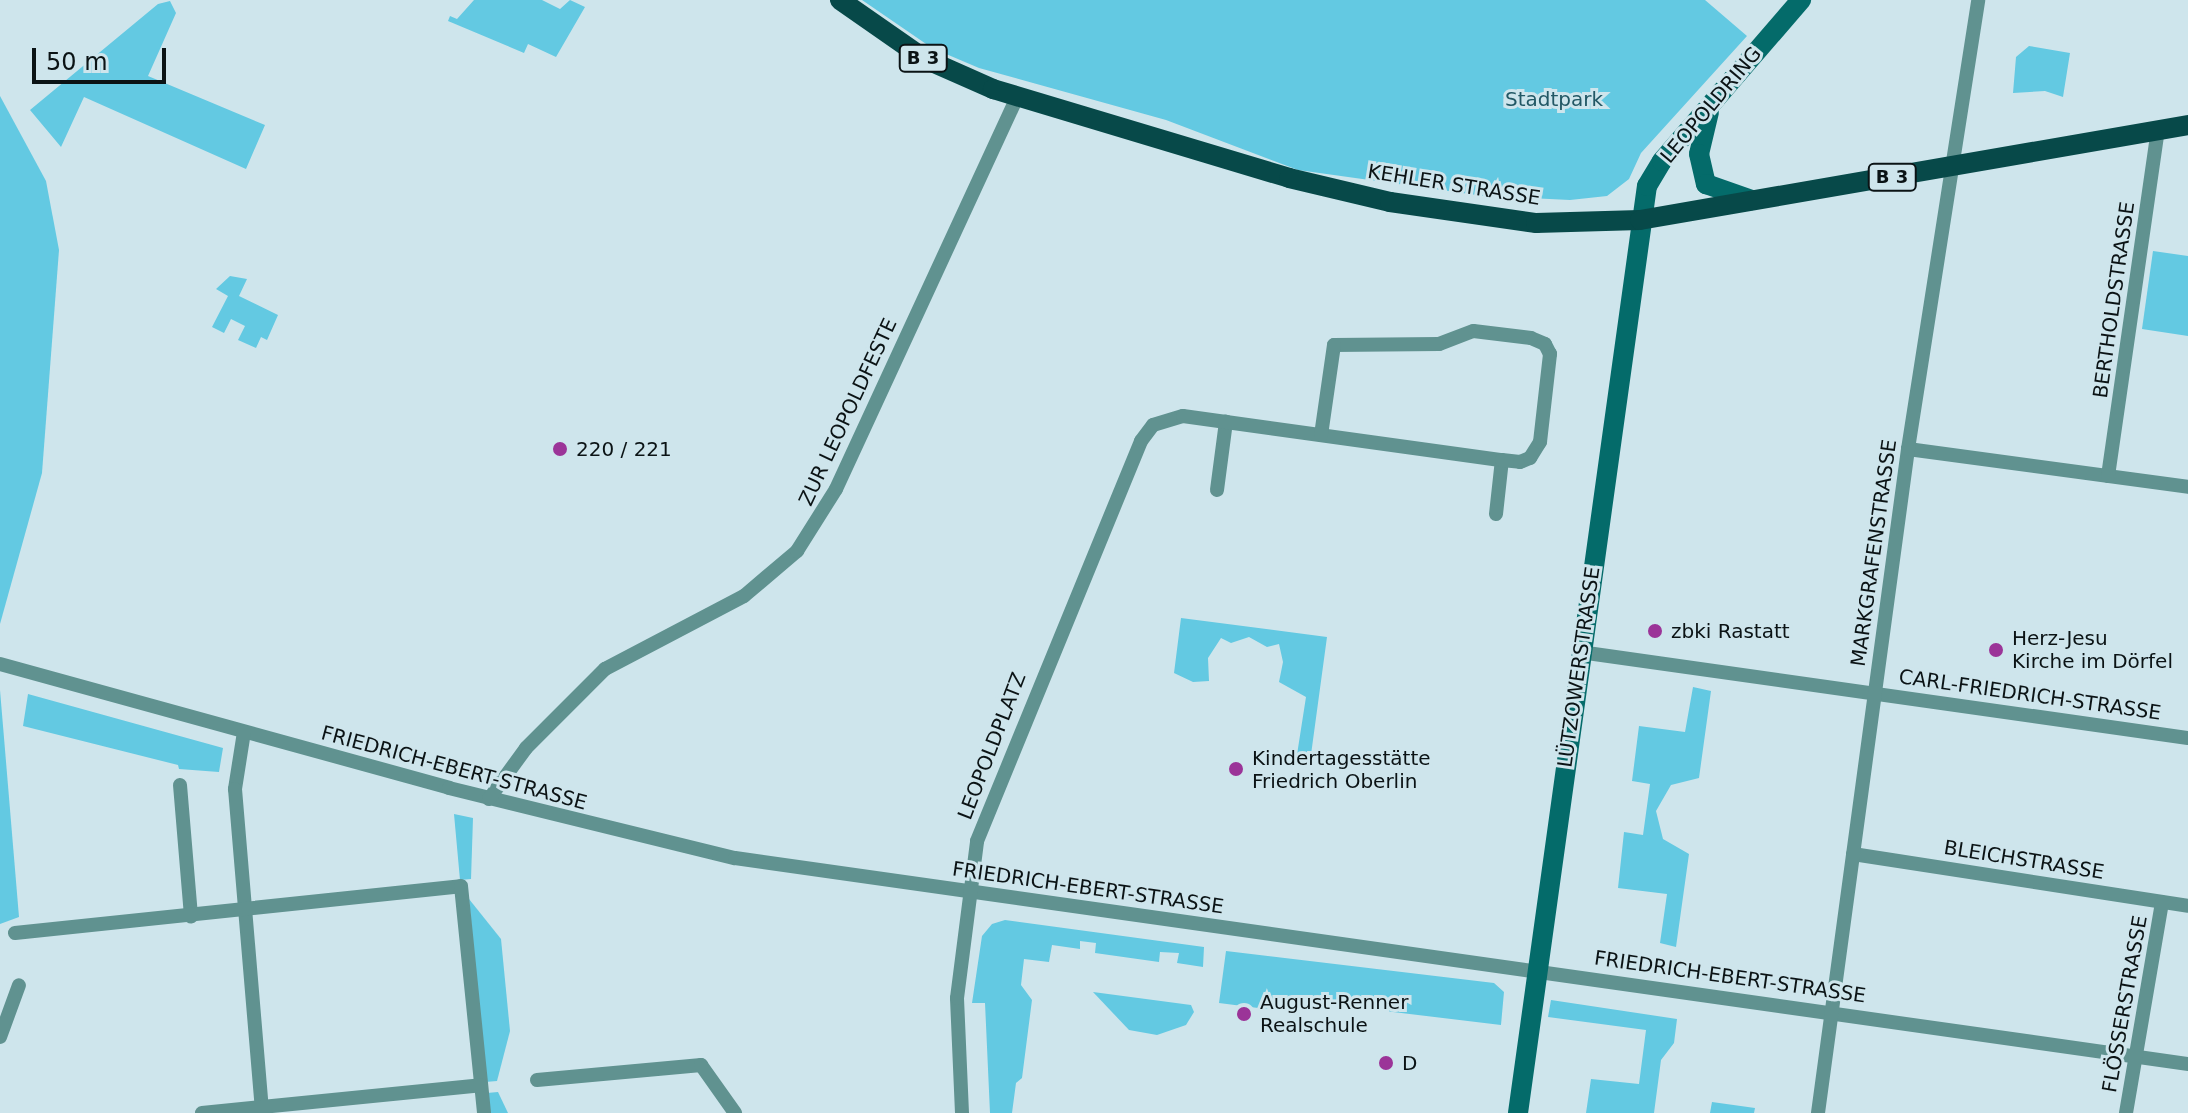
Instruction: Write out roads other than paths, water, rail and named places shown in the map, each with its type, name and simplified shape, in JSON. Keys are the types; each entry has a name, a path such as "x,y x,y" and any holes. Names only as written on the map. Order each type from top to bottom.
{"main road":[{"name":"KEHLER STRASSE","path":"840,0 923,58 1017,97 1289,178 1390,202 1536,223 1640,220 2188,125"},
{"name":"LEOPOLDRING","path":"1640,220 1654,173 1715,97 1801,0"},
{"path":"1715,97 1699,145 1706,184 1757,201"},
{"name":"LÜTZOWERSTRASSE","path":"1518,1113 1640,220"}],"street":[{"name":"MARKGRAFENSTRASSE","path":"1818,1113 1908,449 1978,0"},
{"name":"ZUR LEOPOLDFESTE","path":"489,799 526,748 605,669 744,596 797,551 836,489 1017,97"},
{"name":"BERTHOLDSTRASSE","path":"2108,476 2158,129"},
{"path":"1321,435 1334,345 1439,344 1473,331 1531,338 1545,344 1550,354 1540,442 1530,458 1502,460 1496,514"},
{"name":"LEOPOLDPLATZ","path":"962,1113 957,998 969,892 991,797 1131,458 1153,425 1168,418 1226,422 1502,460"},
{"path":"1217,490 1226,422"},
{"path":"1908,449 2188,487"},
{"name":"CARL-FRIEDRICH-STRASSE","path":"1580,652 2188,738"},
{"name":"FRIEDRICH-EBERT-STRASSE","path":"0,664 489,799 735,858 2188,1064"},
{"path":"244,732 235,789 262,1110"},
{"path":"180,785 191,917"},
{"name":"BLEICHSTRASSE","path":"1853,854 2188,906"},
{"path":"15,933 191,917 461,886 484,1113"},
{"name":"FLÖSSERSTRASSE","path":"2126,1113 2162,902"},
{"path":"0,1037 19,985"},
{"path":"537,1080 701,1065 735,1113"},
{"path":"202,1113 262,1110 481,1085"}],"place":[{"name":"220 / 221","path":"560,449"},
{"name":"zbki Rastatt","path":"1655,631"},
{"name":"Herz-Jesu Kirche im Dörfel","path":"1996,650"},
{"name":"Kindertagesstätte Friedrich Oberlin","path":"1236,769"},
{"name":"August-Renner Realschule","path":"1244,1014"},
{"name":"D","path":"1386,1063"}],"park label":[{"name":"Stadtpark","path":"1554,99"}]}
